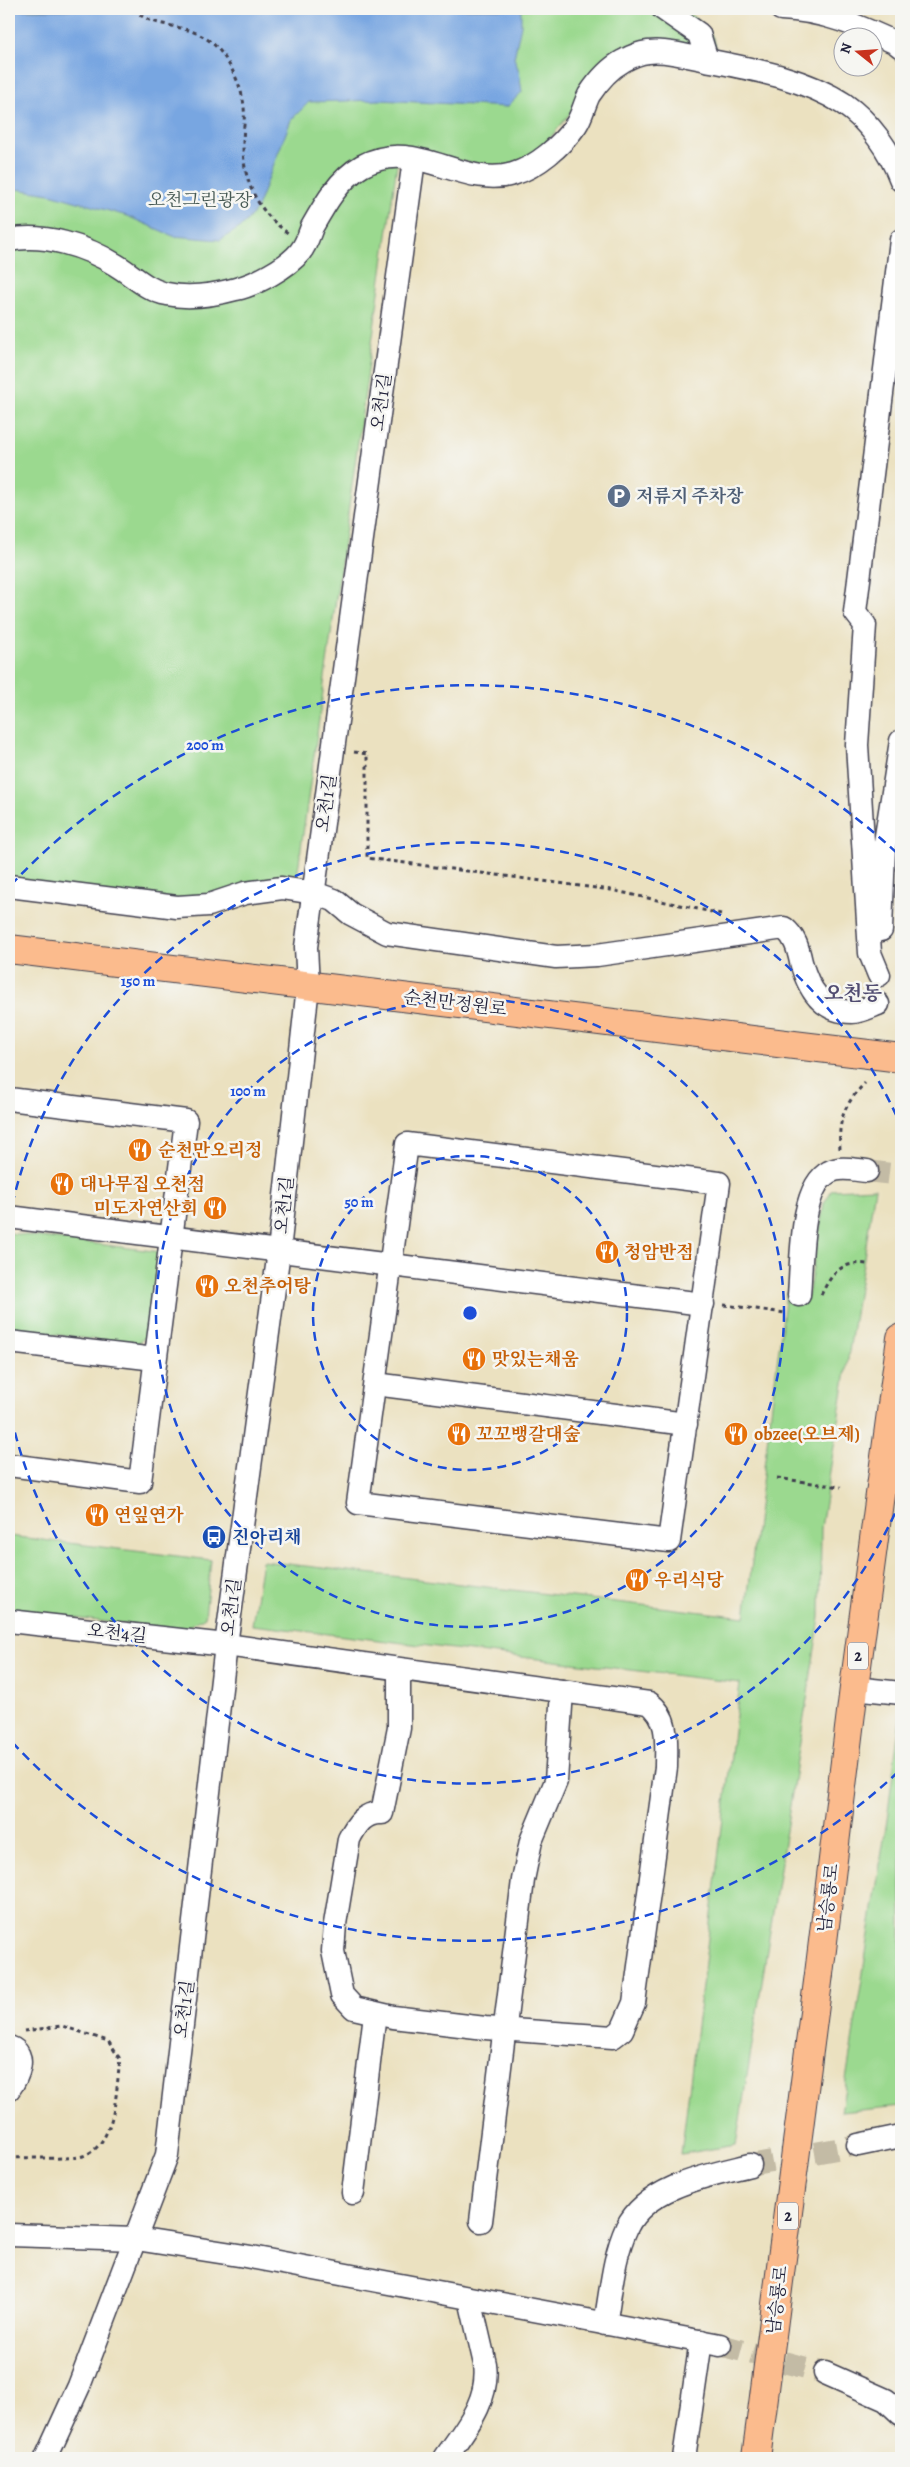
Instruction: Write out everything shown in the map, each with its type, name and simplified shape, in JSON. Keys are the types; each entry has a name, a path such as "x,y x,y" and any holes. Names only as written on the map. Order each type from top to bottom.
{"main road":[{"name":"순천만정원로","path":"9,949 901,1058"},
{"name":"남승룡로","path":"756,2458 854,1688 901,1338"}],"street":[{"path":"664,9 698,34 707,60"},
{"path":"781,9 804,10 847,22 888,39 901,47"},
{"path":"9,240 36,237 75,246 116,265 155,290 186,297 248,287 269,275 300,252 332,195 344,179 363,166 380,159 407,157 432,161 484,178 516,173 531,166 563,141 577,123 589,95 610,70 621,62 646,52 659,52 707,60 788,79 809,86 844,104 868,125 897,170 901,180"},
{"name":"오천1길","path":"46,2458 79,2386 167,2155 226,1645 279,1251 308,986 306,947 413,168"},
{"path":"879,975 870,953 857,745 865,625 855,612 901,240"},
{"path":"9,886 177,908 209,905 260,890 282,888 314,892 334,900 352,914 387,933 556,957 597,955 784,928 797,945 808,982 816,997 825,1004 853,1012 878,1008 884,849 901,741"},
{"path":"9,1099 186,1121 140,1482 9,1465"},
{"path":"407,1144 720,1183 669,1541 358,1503 391,1265 407,1144"},
{"path":"799,1295 807,1207 812,1192 819,1180 829,1172 839,1169 867,1171"},
{"path":"9,1217 703,1304"},
{"path":"9,1342 155,1359"},
{"path":"375,1384 686,1424"},
{"name":"오천4길","path":"9,1621 226,1645 649,1702 657,1708 662,1717 666,1738 666,1767 634,2003 622,2030 608,2039 595,2036 504,2029 375,2014 354,2008 342,1995 333,1951 335,1924 349,1839 355,1827 365,1817 373,1813 382,1813 399,1728 398,1669"},
{"path":"854,1688 901,1692"},
{"path":"482,2221 504,2029 526,1864 531,1842 556,1781 562,1690"},
{"path":"353,2193 375,2014"},
{"path":"9,2090 20,2070 19,2056 14,2049 14,2041"},
{"path":"858,2146 901,2136"},
{"path":"605,2324 616,2259 628,2227 640,2209 662,2194 696,2178 750,2165"},
{"path":"9,2235 136,2239 245,2256 711,2343 684,2458"},
{"path":"445,2458 476,2413 485,2383 485,2364 470,2299"},
{"path":"825,2373 886,2400 901,2414"}],"path":[{"path":"134,9 142,16 202,35 216,45 224,56 240,89 244,102 243,147 249,185 263,211 286,231 305,243"},
{"path":"333,749 367,754 367,858 611,890 722,914"},
{"path":"838,1127 850,1099 864,1083"},
{"path":"777,1478 841,1487"},
{"path":"9,2158 82,2156 95,2148 112,2124 120,2059 108,2041 62,2026 25,2030 14,2041"}],"green space":[{"name":"오천그린광장","path":"9,9 682,9 706,27 716,46 717,54 645,45 577,105 538,153 505,169 399,150 296,884 195,903 9,883"},
{"path":"875,1188 821,1528 820,1617 736,2145 681,2154 740,1683 252,1625 262,1561 745,1617 786,1293 808,1296 824,1203 832,1190"},
{"path":"9,1233 161,1252 151,1332 136,1345 9,1329"},
{"path":"9,1536 211,1560 205,1617 180,1631 9,1610"},
{"path":"901,1710 901,2106 841,2112 887,1820"}],"water":[{"path":"521,9 521,25 514,58 519,71 522,92 507,107 380,100 309,102 291,120 256,210 241,227 220,240 173,236 127,216 50,194 9,188 9,10"}],"tunnel":[{"path":"867,1171 901,1175"},
{"path":"750,2165 858,2145"},
{"path":"720,2345 825,2373"}],"place":[{"name":"저류지 주차장","path":"619,496"},
{"name":"순천만오리정","path":"140,1150"},
{"name":"대나무집 오천점","path":"62,1184"},
{"name":"미도자연산회","path":"215,1208"},
{"name":"청암반점","path":"607,1252"},
{"name":"오천추어탕","path":"207,1286"},
{"name":"맛있는채움","path":"474,1359"},
{"name":"꼬꼬뱅갈대숲","path":"459,1434"},
{"name":"obzee(오브제)","path":"736,1434"},
{"name":"연잎연가","path":"97,1515"},
{"name":"진아리채","path":"214,1537"},
{"name":"우리식당","path":"637,1580"}],"district":[{"name":"오천동","path":"853,993"}]}
